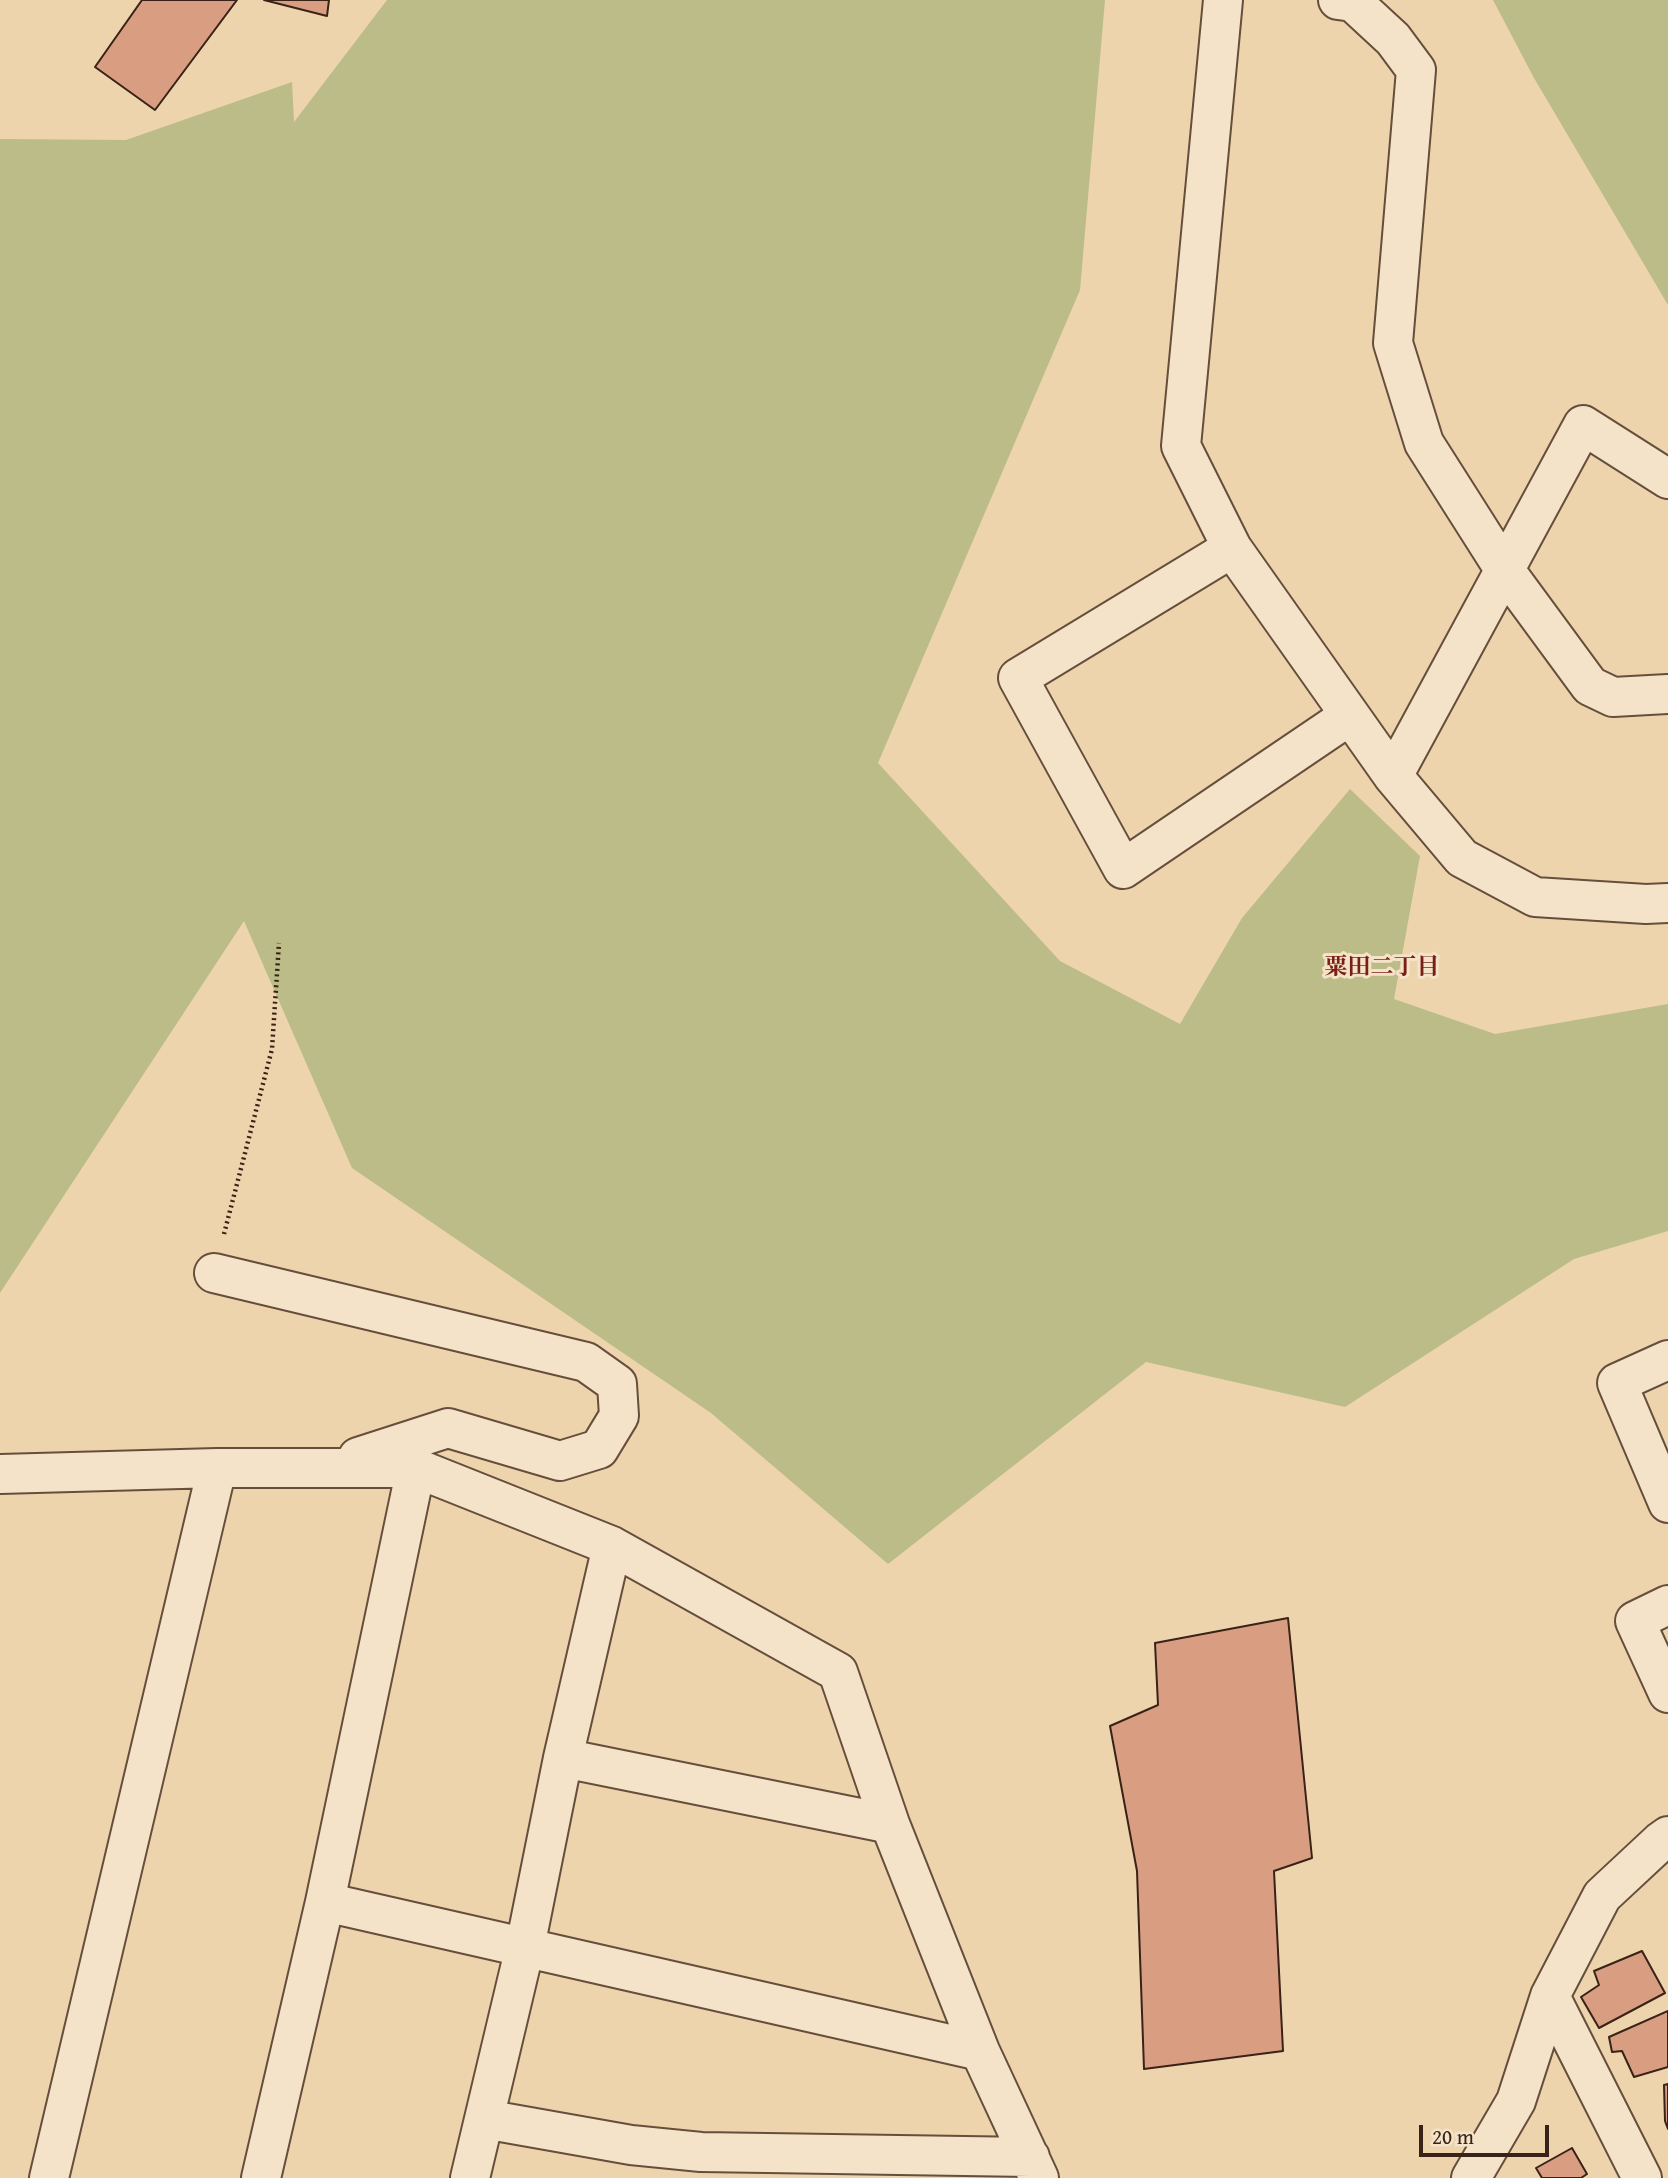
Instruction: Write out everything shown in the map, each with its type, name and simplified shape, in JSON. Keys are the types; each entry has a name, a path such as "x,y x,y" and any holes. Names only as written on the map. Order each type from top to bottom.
{"street":[{"path":"1223,0 1181,446 1232,548 1393,776 1462,858 1535,897 1668,904"},
{"path":"1338,0 1353,2 1393,39 1416,69 1392,343 1424,443 1504,569 1590,686 1613,697 1668,694"},
{"path":"1393,776 1583,425 1668,479"},
{"path":"1232,548 1018,678 1123,869 1349,716"},
{"path":"214,1273 586,1362 617,1384 619,1416 599,1449 560,1461 448,1428 323,1468"},
{"path":"1668,1360 1616,1383 1668,1503"},
{"path":"49,2178 217,1468"},
{"path":"0,1474 217,1468 416,1468 612,1546 838,1672 890,1824 980,2051 1035,2167 701,2152 631,2145 484,2119"},
{"path":"261,2178 325,1902 416,1468"},
{"path":"470,2178 525,1947 563,1758 612,1546"},
{"path":"1668,1605 1635,1621 1668,1693"},
{"path":"563,1758 890,1824"},
{"path":"1471,2178 1516,2101 1550,1996 1602,1896 1668,1836"},
{"path":"325,1902 980,2051"},
{"path":"1550,1996 1643,2178"}],"path":[{"path":"214,1273 272,1049 279,943"}],"green space":[{"path":"387,0 1105,0 1080,290 878,763 1060,961 1180,1024 1242,918 1350,789 1420,856 1394,999 1495,1034 1668,1004 1668,1231 1574,1259 1345,1407 1146,1362 888,1564 711,1413 352,1168 244,921 0,1293 0,139 126,140 292,82 294,122"},
{"path":"1493,0 1668,0 1668,305 1534,78"}],"building":[{"path":"142,0 237,0 155,110 95,67"},
{"path":"264,0 329,0 327,16"},
{"path":"1288,1618 1312,1858 1274,1871 1283,2051 1144,2069 1137,1871 1110,1726 1158,1705 1155,1643"},
{"path":"1642,1951 1665,1993 1599,2028 1581,1997 1599,1985 1594,1971"},
{"path":"1668,2011 1668,2067 1634,2077 1622,2051 1612,2052 1609,2037"},
{"path":"1668,2084 1668,2129 1665,2121 1664,2085"},
{"path":"1572,2148 1587,2174 1581,2178 1542,2178 1536,2168"}],"district":[{"name":"粟田二丁目","path":"1382,968"}]}
